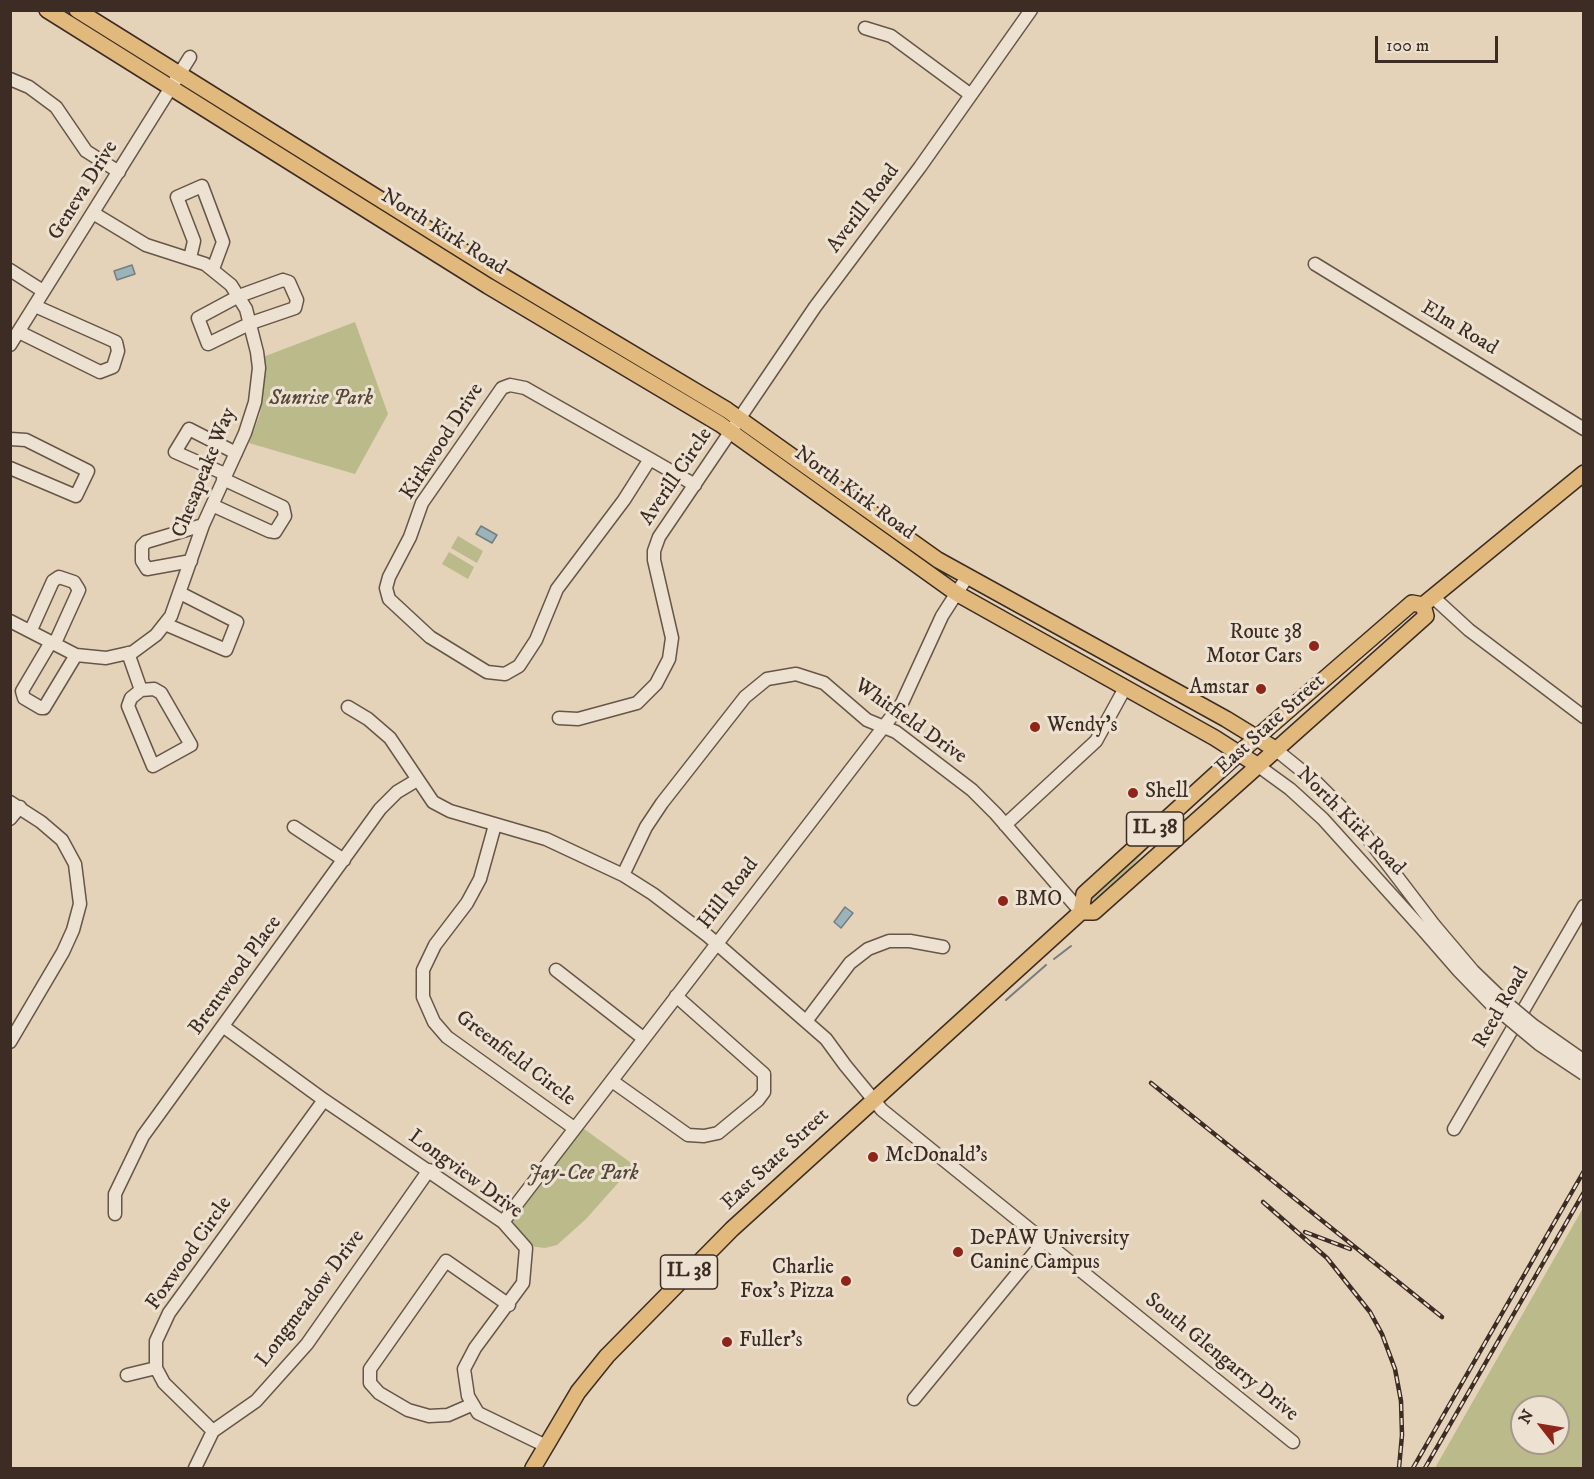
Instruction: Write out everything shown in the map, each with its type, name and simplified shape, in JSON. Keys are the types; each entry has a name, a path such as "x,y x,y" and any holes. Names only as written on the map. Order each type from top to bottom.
{"main road":[{"name":"North Kirk Road","path":"47,10 175,81 490,269 736,425 912,543 967,577 1275,749"},
{"name":"North Kirk Road","path":"77,10 175,81"},
{"name":"North Kirk Road","path":"736,425 956,592 1257,765"},
{"name":"East State Street","path":"533,1468 578,1392 615,1347 754,1208 1080,912 1084,894 1239,753 1412,603 1428,601 1584,473"},
{"name":"East State Street","path":"1080,912 1094,912 1426,616 1428,601"}],"street":[{"name":"Averill Road","path":"736,425 814,307 1031,10"},
{"path":"865,28 891,36 971,95"},
{"name":"Geneva Drive","path":"10,345 190,57"},
{"path":"10,79 29,87 56,107 86,151 118,172"},
{"path":"190,258 194,241 177,196 201,186 223,242 213,269"},
{"name":"Chesapeake Way","path":"10,621 76,655 106,658 128,653 156,635 165,624 180,593 203,525 236,453 255,402 258,360 250,323 239,296 213,269 190,258 146,245 93,213"},
{"name":"Elm Road","path":"1315,264 1584,429"},
{"path":"10,270 43,291"},
{"path":"283,280 289,282 297,300 295,308 250,323 208,344 198,318 239,296 283,280"},
{"path":"19,332 100,372 113,367 117,356 116,342 35,306"},
{"name":"Kirkwood Drive","path":"650,459 624,500 557,589 536,640 519,666 512,670 496,674 478,667 416,626 389,599 386,588 388,577 410,537 422,503 502,388 510,385 525,388 650,459 695,485"},
{"name":"Averill Circle","path":"559,718 578,719 637,703 646,696 665,669 672,638 654,551 664,528 736,425"},
{"path":"212,505 275,532 285,516 283,507 175,452 189,429 236,453"},
{"path":"10,439 26,440 88,471 76,496 10,468"},
{"path":"191,561 147,569 142,561 142,546 146,542 203,525"},
{"path":"31,630 53,581 59,577 74,582 79,590 53,643 22,691 24,698 41,708 44,708 76,655"},
{"name":"Hill Road","path":"503,1222 902,703 936,628 967,577"},
{"path":"165,624 226,650 237,622 180,593"},
{"path":"1428,601 1584,717"},
{"path":"128,653 141,690"},
{"name":"Whitfield Drive","path":"622,875 646,827 662,803 745,697 767,679 796,674 824,683 867,720 896,732 972,791 1005,825 1080,912"},
{"path":"1005,825 1096,741 1125,688"},
{"path":"154,689 161,693 191,745 153,766 128,706 131,698 141,690 154,689"},
{"name":"South Glengarry Drive","path":"348,707 368,719 390,738 433,802 495,825 546,839 622,875 652,894 716,943 807,1020 826,1039 872,1100 1293,1443"},
{"name":"North Kirk Road","path":"1275,749 1317,783 1353,819 1429,928 1491,1004 1539,1044 1584,1074"},
{"name":"North Kirk Road","path":"1257,765 1276,778 1323,819 1503,1000 1538,1030 1584,1062"},
{"name":"Brentwood Place","path":"115,1214 115,1194 143,1136 386,803 397,792 417,780"},
{"path":"10,819 15,805 62,840 75,864 80,904 73,930 63,952 10,1042"},
{"name":"Greenfield Circle","path":"495,825 480,879 467,903 435,945 423,970 423,997 434,1022 447,1037 574,1128"},
{"path":"294,827 344,860"},
{"name":"Reed Road","path":"1454,1129 1584,906"},
{"path":"807,1020 850,963 868,949 889,941 910,941 943,947"},
{"path":"556,970 643,1038"},
{"path":"612,1081 688,1135 704,1136 718,1133 758,1100 764,1092 764,1074 676,996"},
{"name":"Longview Drive","path":"224,1027 324,1100 503,1222 525,1248 523,1283 509,1305 479,1342 465,1366 471,1405"},
{"name":"Foxwood Circle","path":"156,1368 156,1341 169,1313 324,1100"},
{"name":"Longmeadow Drive","path":"195,1468 213,1431 256,1401 306,1344 429,1170"},
{"path":"914,1400 1044,1241"},
{"path":"509,1305 446,1260 369,1369 370,1383 379,1393 408,1410 429,1416 448,1415 471,1405 482,1415 544,1446"},
{"path":"127,1375 156,1368 174,1395 213,1431"}],"green space":[{"path":"251,131 323,171 493,277 490,281"},
{"path":"496,278 653,372 573,331 493,283"},
{"name":"Sunrise Park","path":"355,322 388,414 355,474 249,443 260,414 264,383 263,357"},
{"path":"458,536 483,551 477,563 451,548"},
{"path":"449,552 474,567 468,579 442,564"},
{"path":"1159,835 1114,887 1098,899 1090,901 1088,898"},
{"name":"Jay-Cee Park","path":"580,1126 634,1165 586,1219 557,1245 545,1248 529,1246 511,1218"},
{"path":"1583,1208 1583,1468 1435,1468"}],"water":[{"path":"132,265 135,274 117,280 114,271"},
{"path":"481,526 497,535 492,543 476,534"},
{"path":"845,907 853,913 841,928 834,922"}],"waterway":[{"path":"1054,959 1071,946"},
{"path":"1006,1000 1046,965"}],"railway":[{"path":"1151,1083 1442,1317"},
{"path":"1413,1468 1584,1171"},
{"path":"1425,1468 1584,1192"},
{"path":"1263,1202 1327,1258 1370,1312 1382,1334 1395,1369 1401,1401 1402,1435 1399,1468"},
{"path":"1305,1232 1350,1249"}],"place":[{"name":"Route 38 Motor Cars","path":"1314,646"},
{"name":"Amstar","path":"1261,689"},
{"name":"Wendy's","path":"1035,727"},
{"name":"Shell","path":"1133,793"},
{"name":"BMO","path":"1003,901"},
{"name":"McDonald's","path":"873,1157"},
{"name":"DePAW University Canine Campus","path":"958,1252"},
{"name":"Charlie Fox's Pizza","path":"846,1281"},
{"name":"Fuller's","path":"727,1342"}]}
